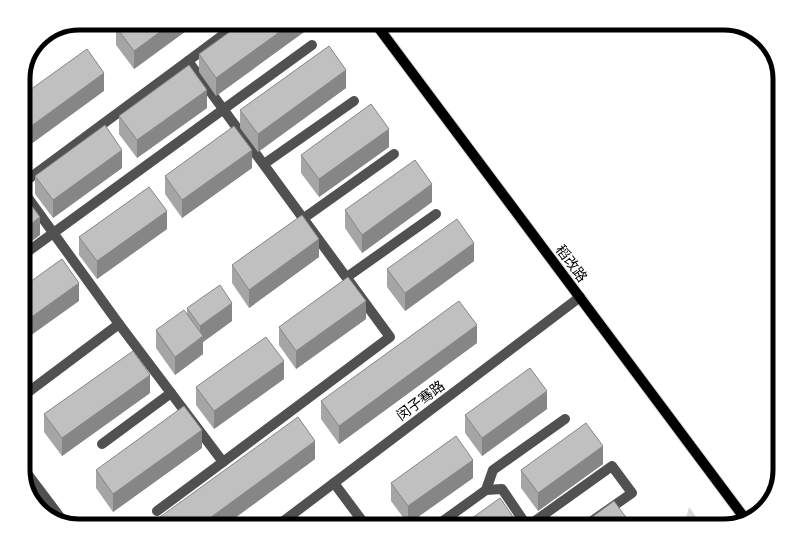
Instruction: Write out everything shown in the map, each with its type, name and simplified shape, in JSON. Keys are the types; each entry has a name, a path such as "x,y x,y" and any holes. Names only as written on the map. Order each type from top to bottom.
{"main road":[{"name":"稻改路","path":"380,30 742,515"}],"street":[{"path":"30,178 230,30"},
{"path":"30,250 312,45"},
{"path":"157,511 390,337 188,61"},
{"path":"264,164 354,101"},
{"path":"304,218 394,154"},
{"path":"30,201 119,324 223,462"},
{"path":"347,277 436,214"},
{"name":"闵子骞路","path":"286,519 580,297"},
{"path":"30,391 119,324"},
{"path":"102,444 171,393"},
{"path":"486,490 493,470 565,420"},
{"path":"538,519 612,466 632,493 595,519"},
{"path":"31,478 58,514"},
{"path":"334,483 361,519"},
{"path":"446,519 486,490 502,489 523,519"}],"shaded area":[{"path":"689,507 698,519 686,519"}],"building":[{"path":"118,30 162,30 134,51"},
{"path":"232,30 282,30 216,78 199,54"},
{"path":"329,46 346,70 258,134 240,110"},
{"path":"87,49 104,73 30,127 30,90"},
{"path":"189,65 207,90 137,140 119,116"},
{"path":"371,104 389,129 319,179 301,155"},
{"path":"105,125 122,150 53,200 35,176"},
{"path":"234,126 252,150 182,200 165,176"},
{"path":"415,160 432,184 362,235 345,210"},
{"path":"149,187 167,211 97,261 79,237"},
{"path":"30,203 40,217 30,225"},
{"path":"302,215 319,239 249,290 232,265"},
{"path":"457,219 474,243 405,293 387,269"},
{"path":"62,259 79,283 30,318 30,282"},
{"path":"348,277 366,301 296,351 279,327"},
{"path":"220,285 232,303 200,326 187,308"},
{"path":"459,301 477,325 339,426 321,401"},
{"path":"184,310 203,336 175,357 156,330"},
{"path":"266,337 284,361 214,411 196,387"},
{"path":"133,351 150,375 62,438 44,414"},
{"path":"530,368 547,391 482,438 465,415"},
{"path":"184,406 202,430 113,494 96,470"},
{"path":"298,417 315,441 209,519 161,519 160,517"},
{"path":"586,423 603,446 538,493 521,470"},
{"path":"456,436 473,460 408,506 391,483"},
{"path":"500,498 515,519 471,519"},
{"path":"614,501 627,519 590,519"}]}
